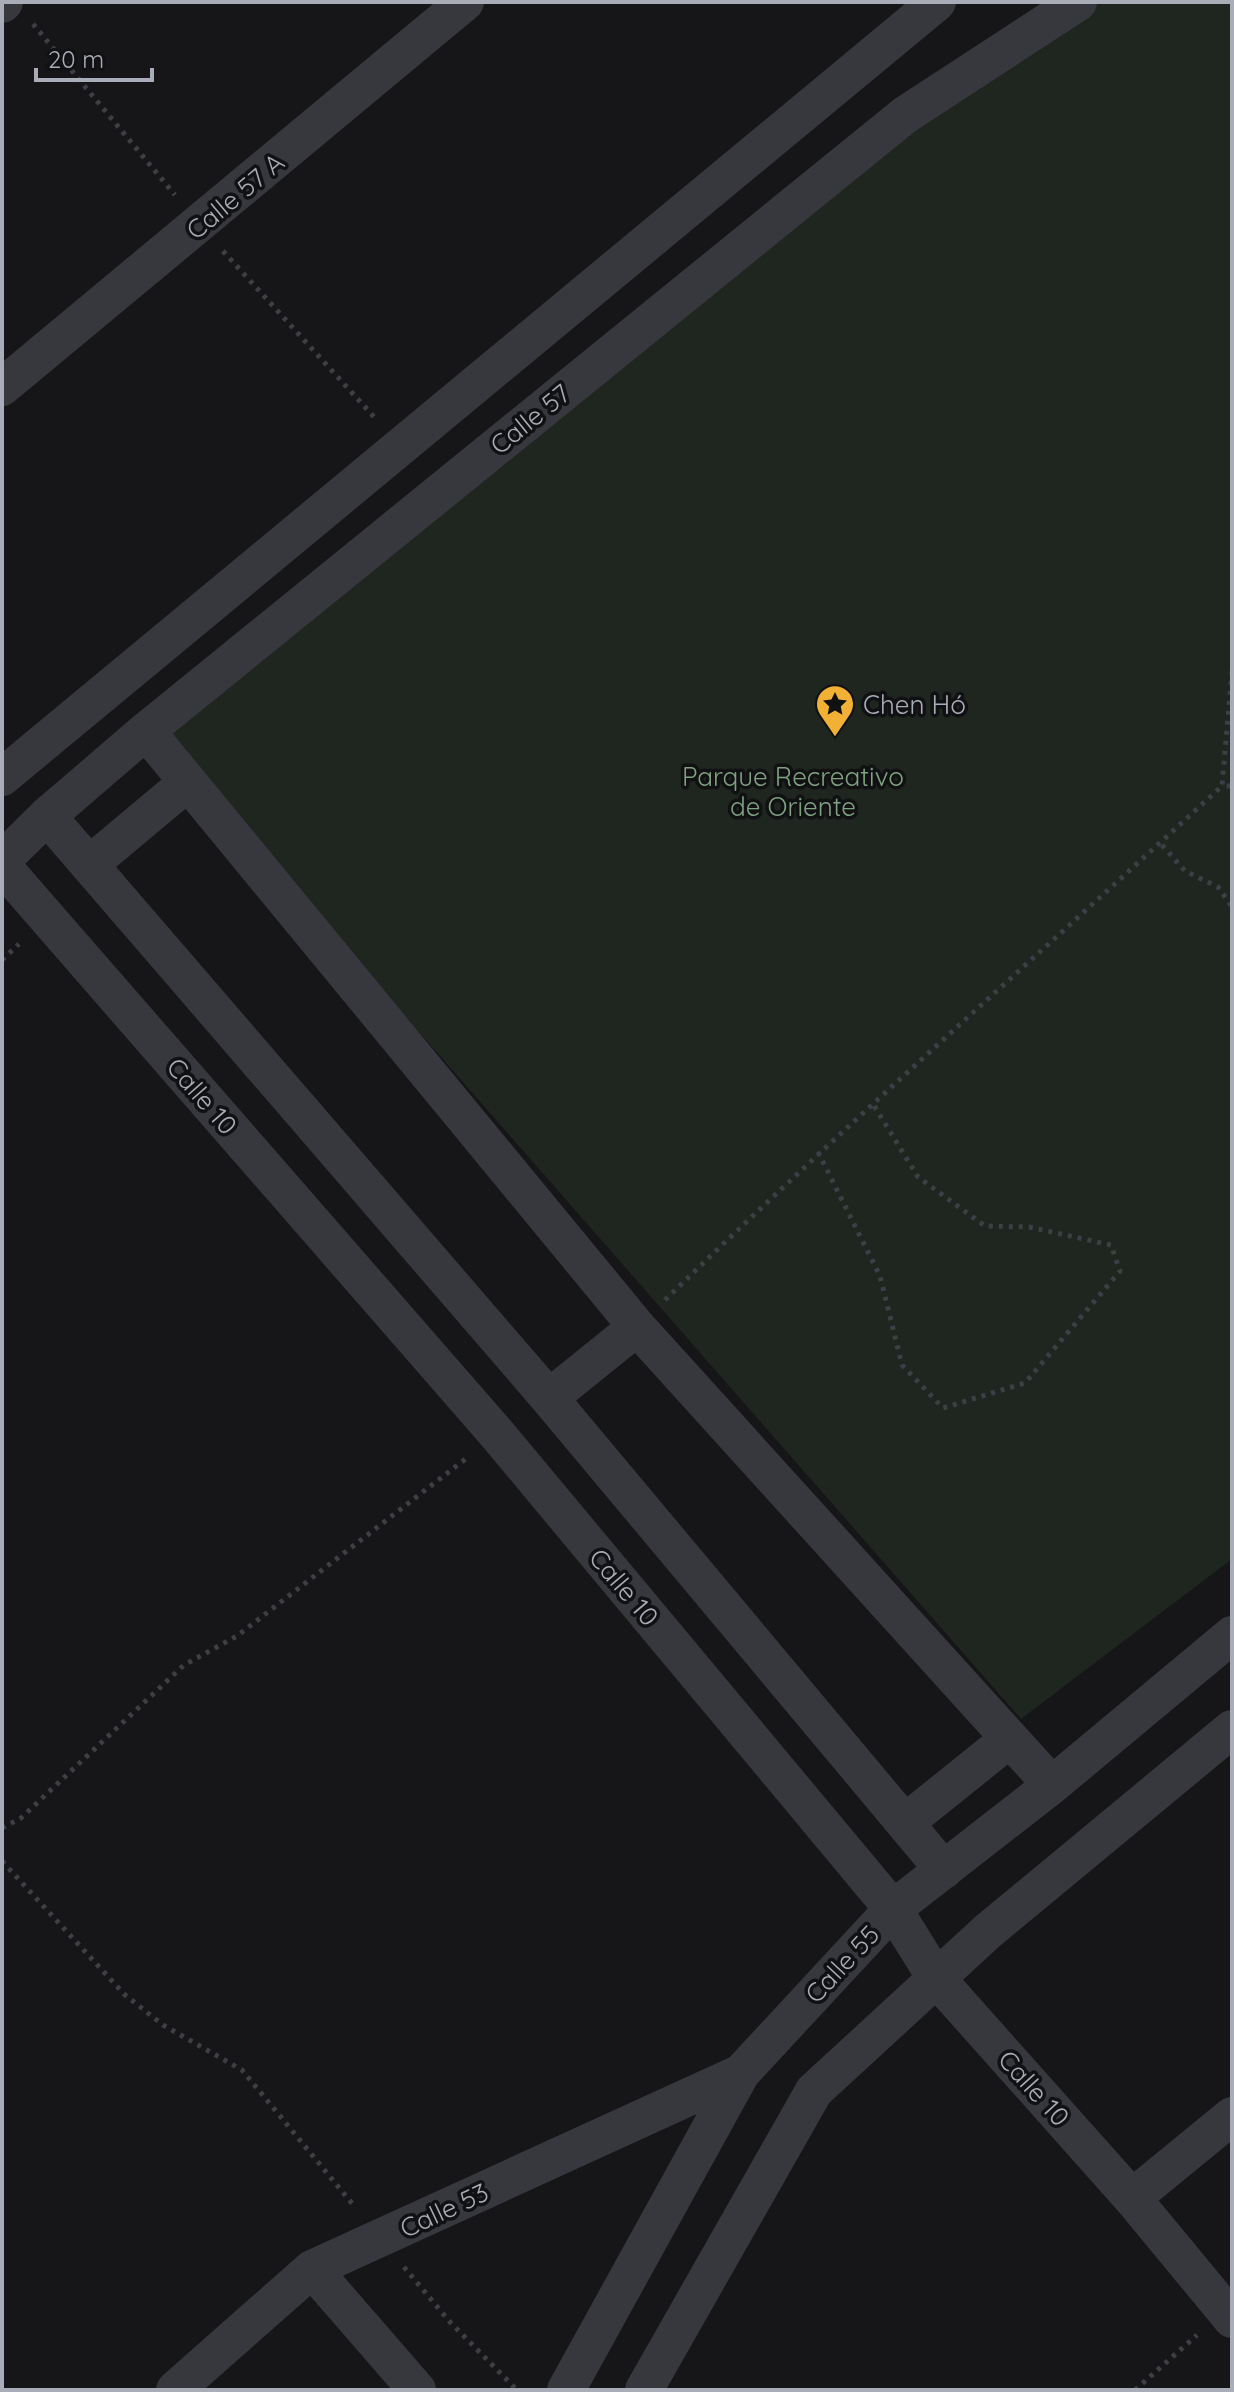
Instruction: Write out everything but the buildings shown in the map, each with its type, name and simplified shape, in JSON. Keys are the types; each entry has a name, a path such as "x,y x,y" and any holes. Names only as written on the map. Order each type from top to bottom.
{"street":[{"name":"Calle 57 A","path":"2,387 465,2"},
{"path":"2,777 937,2"},
{"name":"Calle 57","path":"2,863 47,816 146,731 905,115 1078,2"},
{"path":"146,731 637,1327 1052,1785"},
{"path":"89,865 188,782"},
{"path":"47,816 549,1398 944,1870"},
{"name":"Calle 10","path":"2,863 497,1434 893,1909 936,1978 1132,2198 1228,2315"},
{"path":"549,1398 637,1327"},
{"name":"Calle 55","path":"566,2390 741,2073 893,1909 1052,1785 1232,1635"},
{"path":"644,2390 814,2091 936,1978 1232,1729"},
{"path":"906,1822 1008,1740"},
{"name":"Calle 53","path":"175,2390 312,2269 741,2073"},
{"path":"1132,2198 1232,2116"},
{"path":"312,2269 417,2390"}],"path":[{"path":"637,1327 818,1152 1162,845 1222,786 1232,671"},
{"path":"1222,786 1232,786"},
{"path":"1162,845 1185,871 1218,887 1232,907"},
{"path":"818,1152 880,1276 902,1365 943,1408 1025,1383 1120,1271 1111,1245 1029,1227 985,1226 918,1177 873,1104"},
{"path":"2,1828 21,1818 184,1665 237,1636 497,1434"},
{"path":"2,1861 124,1994 163,2025 242,2070 450,2322 517,2390"},
{"path":"1135,2390 1228,2315"}],"green space":[{"name":"Parque Recreativo de Oriente","path":"1077,2 1232,2 1232,1559 1021,1719 164,741 993,53"}],"place":[{"name":"Chen Hó","path":"835,738"}]}
